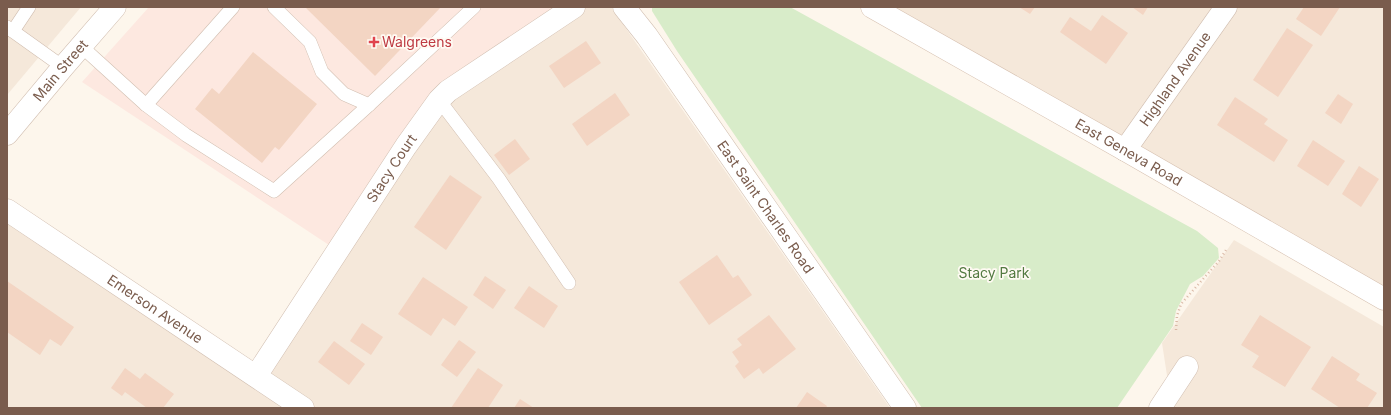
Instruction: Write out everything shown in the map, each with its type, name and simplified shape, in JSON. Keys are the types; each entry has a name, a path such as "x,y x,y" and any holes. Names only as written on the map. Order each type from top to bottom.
{"street":[{"name":"Main Street","path":"7,134 115,7"},
{"name":"Stacy Court","path":"256,376 406,146 439,100 448,91 574,7"},
{"name":"East Saint Charles Road","path":"624,7 647,36 904,408"},
{"name":"East Geneva Road","path":"872,7 1384,299"},
{"name":"Highland Avenue","path":"1125,150 1226,7"},
{"name":"Emerson Avenue","path":"7,210 303,408"},
{"path":"1160,408 1187,367"}],"lane":[{"path":"29,7 10,29 63,67"},
{"path":"146,105 233,7"},
{"path":"274,7 310,42 322,72 344,94 369,105"},
{"path":"81,46 146,105 186,136 274,191 474,7"},
{"path":"439,100 499,179 569,283"}],"path":[{"path":"1176,330 1177,316 1181,304 1220,261 1226,250"}],"shaded area":[{"path":"7,7 81,7 7,95"},
{"path":"149,7 577,7 443,95 335,249 82,82"},
{"path":"577,7 611,7 890,408 7,408 7,218 256,377 443,95"},
{"path":"893,7 1215,7 1122,140"},
{"path":"1233,7 1384,7 1384,288 1136,145"},
{"path":"1234,240 1384,327 1384,408 1172,408 1162,343"}],"green space":[{"name":"Stacy Park","path":"652,7 790,7 1197,231 1218,248 1219,258 1203,276 1190,284 1176,311 1173,326 1117,408 922,408 677,51 652,11"}],"building":[{"name":"Walgreens","path":"305,7 441,7 375,76"},
{"path":"1019,7 1035,7 1030,14"},
{"path":"1132,7 1148,7 1143,15"},
{"path":"1304,7 1340,7 1321,36 1296,19"},
{"path":"1102,15 1128,33 1106,64 1060,32 1070,17 1091,31"},
{"path":"1287,28 1313,45 1278,97 1253,80"},
{"path":"586,41 601,63 564,88 549,66"},
{"path":"253,52 317,104 279,150 275,147 262,163 195,109 212,88 219,94"},
{"path":"615,93 630,115 587,146 572,124"},
{"path":"1338,94 1353,104 1341,124 1325,113"},
{"path":"1235,97 1268,119 1264,124 1288,140 1274,162 1217,125"},
{"path":"515,139 530,159 509,175 494,155"},
{"path":"1313,140 1345,161 1328,186 1297,166"},
{"path":"1359,166 1379,179 1361,207 1342,194"},
{"path":"450,175 482,197 446,250 414,227"},
{"path":"717,255 733,278 738,275 752,295 709,325 679,282"},
{"path":"485,276 506,290 493,309 473,295"},
{"path":"423,277 468,307 455,326 443,318 431,336 398,314"},
{"path":"7,281 74,327 61,346 50,339 40,355 7,332"},
{"path":"529,286 558,306 544,328 514,308"},
{"path":"769,315 796,349 763,374 759,368 744,379 735,366 739,362 732,352 742,345 737,339"},
{"path":"1260,315 1311,347 1285,387 1252,367 1259,356 1241,345"},
{"path":"362,323 383,337 371,355 350,341"},
{"path":"459,340 476,352 457,377 441,365"},
{"path":"334,341 365,364 349,385 318,362"},
{"path":"1332,356 1360,374 1356,380 1377,393 1367,408 1340,408 1311,389"},
{"path":"125,368 140,379 145,373 174,394 163,408 147,408 125,392 122,396 111,388"},
{"path":"478,368 503,385 488,408 451,408"},
{"path":"807,392 827,406 826,408 796,408"},
{"path":"520,399 534,408 514,408"}],"place":[{"name":"Walgreens","path":"374,42"}]}
